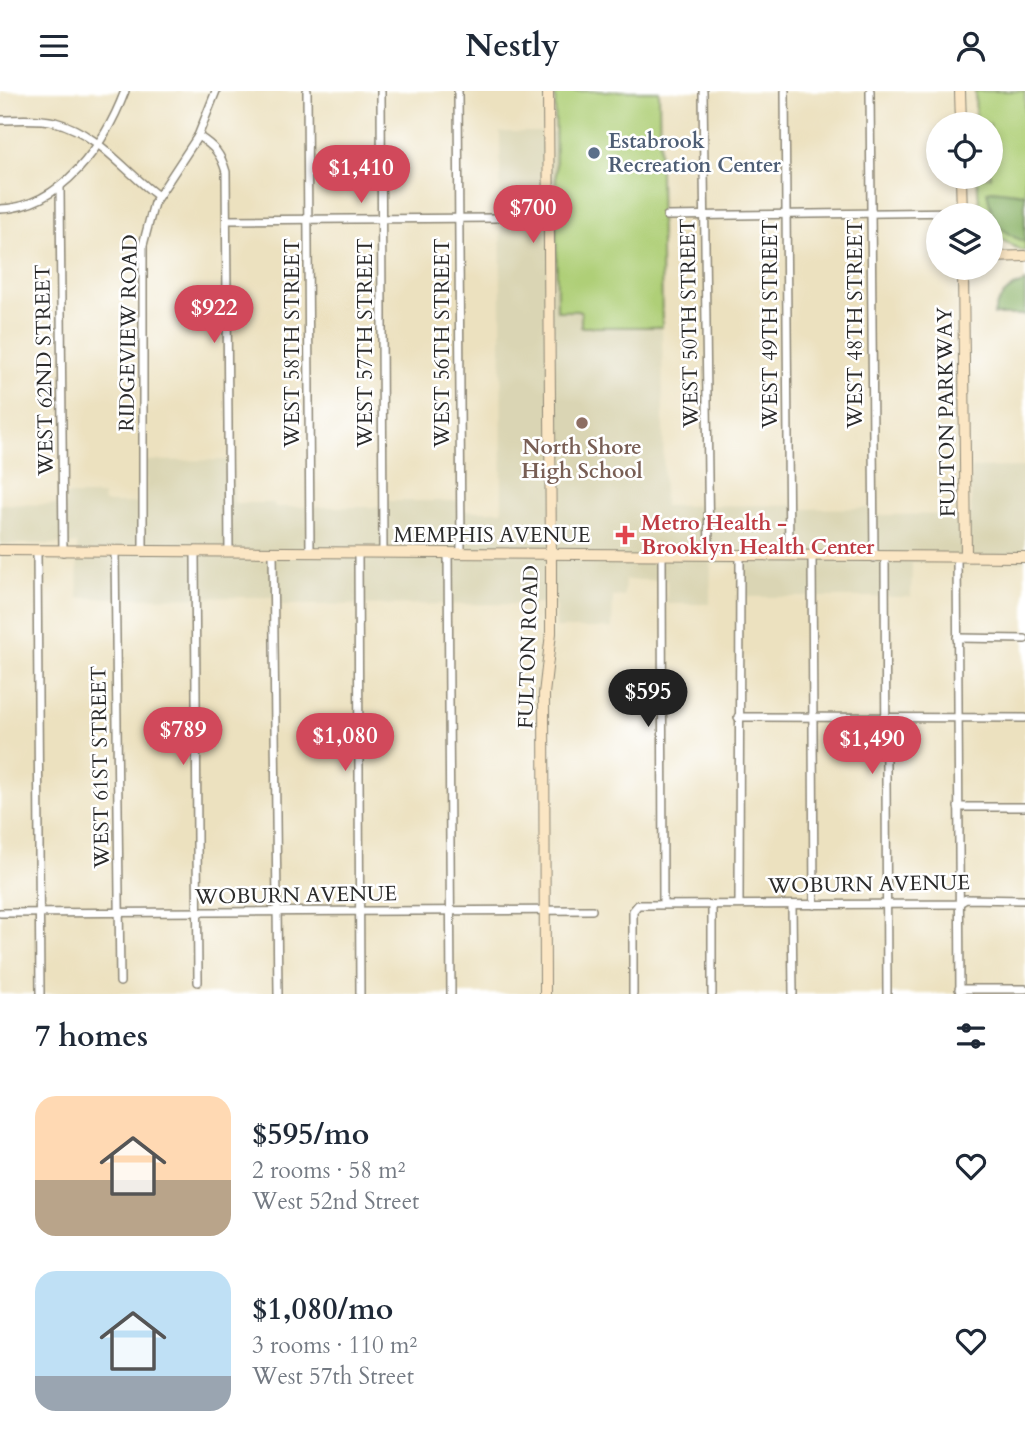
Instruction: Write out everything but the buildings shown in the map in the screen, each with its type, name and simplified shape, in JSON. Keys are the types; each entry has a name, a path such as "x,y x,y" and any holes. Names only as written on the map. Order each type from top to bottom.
{"main road":[{"name":"FULTON ROAD","path":"545,994 544,694 551,633 548,91"},
{"path":"960,91 961,112"},
{"path":"1003,257 1025,257"},
{"name":"FULTON PARKWAY","path":"962,556 963,280"},
{"name":"MEMPHIS AVENUE","path":"0,550 1025,557"}],"street":[{"path":"0,209 26,206 60,187 97,144 113,119 125,91"},
{"name":"RIDGEVIEW ROAD","path":"143,552 142,259 145,232 158,197 198,136 216,91"},
{"name":"WEST 58TH STREET","path":"307,91 310,552"},
{"name":"WEST 57TH STREET","path":"381,91 383,553"},
{"name":"WEST 56TH STREET","path":"458,91 461,554"},
{"name":"WEST 50TH STREET","path":"703,91 709,555"},
{"name":"WEST 49TH STREET","path":"785,91 789,556"},
{"name":"WEST 48TH STREET","path":"870,91 873,558"},
{"path":"0,120 55,122 97,144 120,161 158,197"},
{"path":"198,136 210,143 222,157 226,172 229,552"},
{"name":"WEST 62ND STREET","path":"60,187 63,552"},
{"path":"667,216 926,213"},
{"path":"227,220 496,218"},
{"path":"37,551 40,994"},
{"name":"WEST 61ST STREET","path":"115,552 120,982"},
{"path":"273,552 278,994"},
{"path":"195,553 198,982"},
{"path":"358,553 360,994"},
{"path":"448,554 451,994"},
{"path":"662,555 663,904"},
{"path":"740,555 740,904"},
{"path":"812,556 814,905"},
{"path":"962,556 957,638 960,991 1025,989"},
{"path":"885,558 887,994"},
{"path":"957,638 1025,639"},
{"path":"738,717 1025,718"},
{"path":"958,807 1025,807"},
{"name":"WOBURN AVENUE","path":"632,994 633,911 638,905 888,905 958,904 966,899 1025,900"},
{"path":"712,905 712,994"},
{"path":"792,905 793,994"},
{"name":"WOBURN AVENUE","path":"0,913 592,910"}],"shaded area":[{"path":"500,132 555,132 557,311 581,310 582,327 662,327 664,506 794,505 795,509 872,508 872,515 971,514 971,468 1025,467 1025,561 912,562 911,597 745,597 745,563 711,563 710,604 667,604 667,580 625,580 624,596 613,597 612,628 556,628 556,604 278,605 278,597 78,598 77,544 0,544 0,504 65,505 65,495 103,495 104,503 146,503 146,461 233,460 234,503 274,503 275,507 381,507 381,501 462,501 462,511 502,511"}],"green space":[{"path":"555,91 659,91 662,327 581,327 581,311 557,311"},
{"path":"975,91 1025,91 1025,251 1003,241 1003,203 979,203 978,189 1003,189 1003,112 976,112"},
{"path":"987,191 1025,194 1025,242 1003,230 1003,203 990,203"},
{"path":"1025,282 1025,315 994,315 1004,294"}],"place":[{"name":"Estabrook Recreation Center","path":"594,153"},
{"name":"North Shore High School","path":"582,423"},
{"name":"Metro Health - Brooklyn Health Center","path":"625,535"}]}
